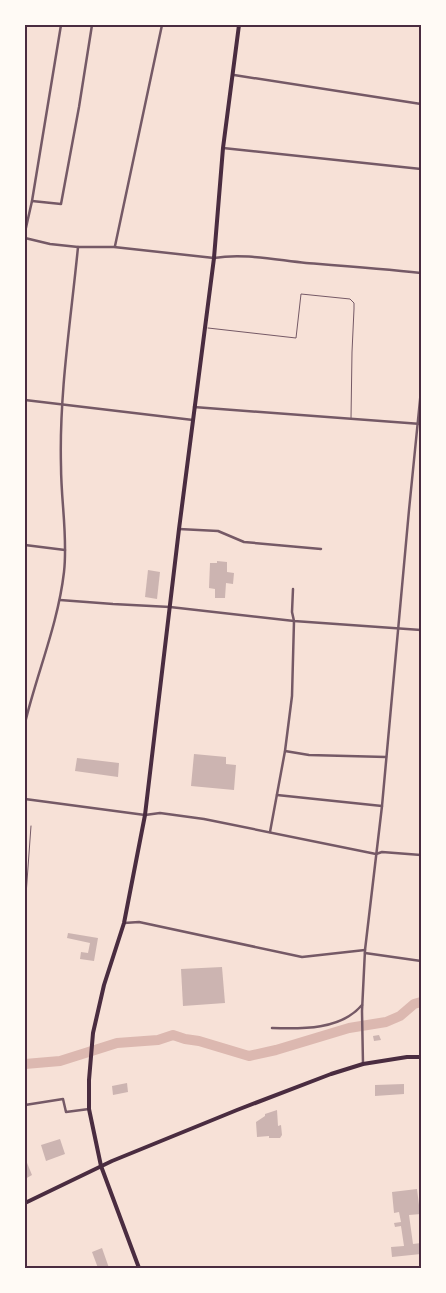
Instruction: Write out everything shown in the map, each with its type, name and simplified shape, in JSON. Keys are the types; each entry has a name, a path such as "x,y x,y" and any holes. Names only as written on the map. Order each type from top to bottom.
{"main road":[{"path":"139,1268 101,1166 89,1109 93,1033 104,985 124,923 145,815 194,407 214,258 223,148 239,25"},
{"path":"25,1203 101,1166 243,1107 331,1074 363,1064 407,1057 421,1057"}],"street":[{"path":"25,232 32,201 61,25"},
{"path":"32,201 61,204 92,25"},
{"path":"114,247 162,25"},
{"path":"234,75 421,104"},
{"path":"223,148 421,169"},
{"path":"25,238 50,244 78,247 114,247 214,258 225,256 264,258 421,273"},
{"path":"25,723 60,600 64,570 65,550 61,467 62,404 78,247"},
{"path":"363,1064 362,1011 365,951 382,806 408,510 419,424 421,390"},
{"path":"25,400 193,420"},
{"path":"194,407 419,424"},
{"path":"179,529 218,531 244,542 321,550"},
{"path":"25,546 65,550"},
{"path":"269,833 285,751 292,696 293,588"},
{"path":"60,600 170,607 294,621 421,630"},
{"path":"285,751 309,755 386,757"},
{"path":"277,795 382,806"},
{"path":"25,799 145,815 160,813 204,819 376,854 382,852 421,855"},
{"path":"124,923 139,922 302,957 365,951 421,960"},
{"path":"272,1028 297,1029 327,1025 352,1014 363,1004"},
{"path":"25,1105 63,1099 66,1112 89,1109"}],"lane":[{"path":"204,327 296,338 301,294 350,299 354,303 351,420"},
{"path":"25,895 31,826"}],"building":[{"path":"217,561 227,562 227,572 234,573 233,584 226,583 225,598 215,598 215,589 209,588 210,563 217,563"},
{"path":"148,570 160,572 157,599 145,597"},
{"path":"194,754 226,757 226,764 236,765 234,790 191,786"},
{"path":"77,758 119,763 118,777 75,771"},
{"path":"68,933 98,938 94,961 80,959 81,952 88,953 90,943 67,938"},
{"path":"222,967 225,1003 183,1006 181,969"},
{"path":"379,1035 381,1040 374,1041 373,1036"},
{"path":"127,1083 128,1092 113,1095 112,1086"},
{"path":"404,1084 404,1094 375,1096 375,1085"},
{"path":"277,1110 278,1126 281,1125 282,1135 280,1138 269,1138 269,1136 257,1137 256,1122 265,1114"},
{"path":"60,1139 65,1154 46,1161 41,1145"},
{"path":"25,1158 32,1175 25,1179"},
{"path":"417,1189 421,1214 409,1215 413,1244 421,1243 421,1254 392,1257 391,1247 404,1246 401,1226 395,1227 394,1223 401,1222 399,1212 394,1213 392,1192"},
{"path":"102,1248 109,1268 98,1268 92,1252"}],"waterway":[{"path":"25,1064 60,1061 117,1043 158,1040 173,1035 249,1056 276,1050 349,1028 386,1022 400,1016 414,1004 421,1002"}]}
